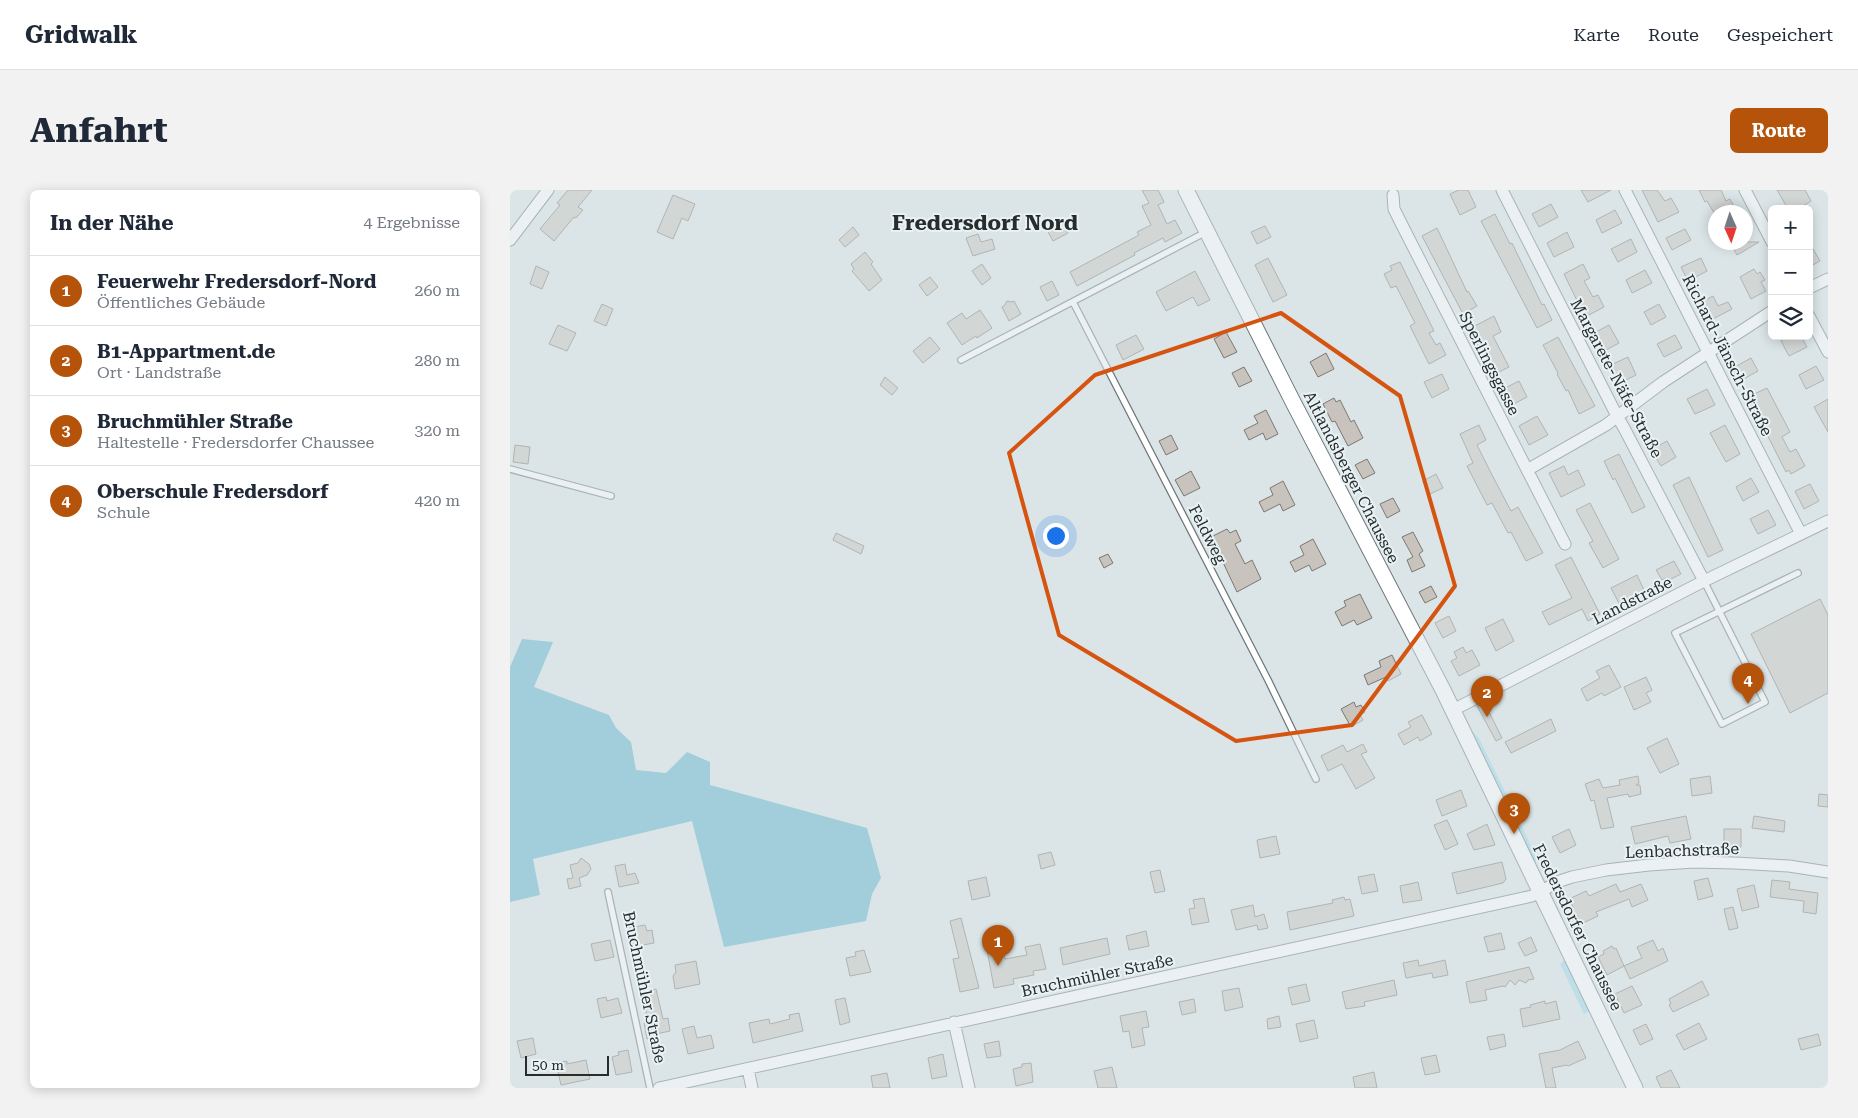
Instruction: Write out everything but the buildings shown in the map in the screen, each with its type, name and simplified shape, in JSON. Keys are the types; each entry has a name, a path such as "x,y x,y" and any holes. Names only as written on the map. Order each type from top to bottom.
{"main road":[{"name":"Altlandsberger Chaussee","path":"1186,190 1488,781"},
{"name":"Fredersdorfer Chaussee","path":"1488,781 1635,1088"}],"street":[{"path":"510,240 548,190"},
{"name":"Margarete-Näfe-Straße","path":"1502,190 1616,416 1704,581"},
{"name":"Richard-Jänsch-Straße","path":"1625,190 1801,534"},
{"path":"1746,190 1768,234"},
{"name":"Sperlingsgasse","path":"1393,195 1394,209 1398,218 1565,544"},
{"path":"1813,286 1828,279"},
{"path":"1527,470 1606,425 1663,382 1768,314"},
{"path":"1813,324 1828,352"},
{"name":"Landstraße","path":"1453,710 1704,581 1828,521"},
{"name":"Lenbachstraße","path":"1541,892 1560,881 1586,874 1669,863 1735,863 1788,866 1828,872"},
{"name":"Bruchmühler Straße","path":"659,1088 1532,896 1541,892"},
{"path":"954,1022 969,1088"},
{"path":"748,1069 752,1088"}],"lane":[{"path":"961,360 1208,231"},
{"name":"Feldweg","path":"1073,302 1268,680 1316,779"},
{"path":"510,469 611,496"},
{"path":"1704,581 1719,612 1765,702 1722,724 1675,633 1719,612 1798,573"},
{"name":"Bruchmühler Straße","path":"608,892 650,1088"}],"highlighted area":[{"path":"1281,313 1400,396 1455,586 1352,725 1236,741 1059,635 1009,453 1095,375"}],"shaded area":[{"path":"522,639 553,642 534,687 609,715 616,728 631,742 636,770 666,773 687,752 710,762 710,785 867,828 881,878 872,894 866,921 724,947 692,821 533,859 540,895 510,902 510,667"},
{"path":"1469,728 1479,738 1513,808 1507,809"},
{"path":"1516,813 1536,857 1536,862 1533,863 1511,817"},
{"path":"1563,961 1568,961 1590,1008 1584,1014 1560,964"}],"place":[{"name":"Oberschule Fredersdorf","path":"1748,704"},
{"name":"B1-Appartment.de","path":"1487,717"},
{"name":"Bruchmühler Straße","path":"1514,834"},
{"name":"Feuerwehr Fredersdorf-Nord","path":"998,966"}],"district":[{"name":"Fredersdorf Nord","path":"985,223"}]}
